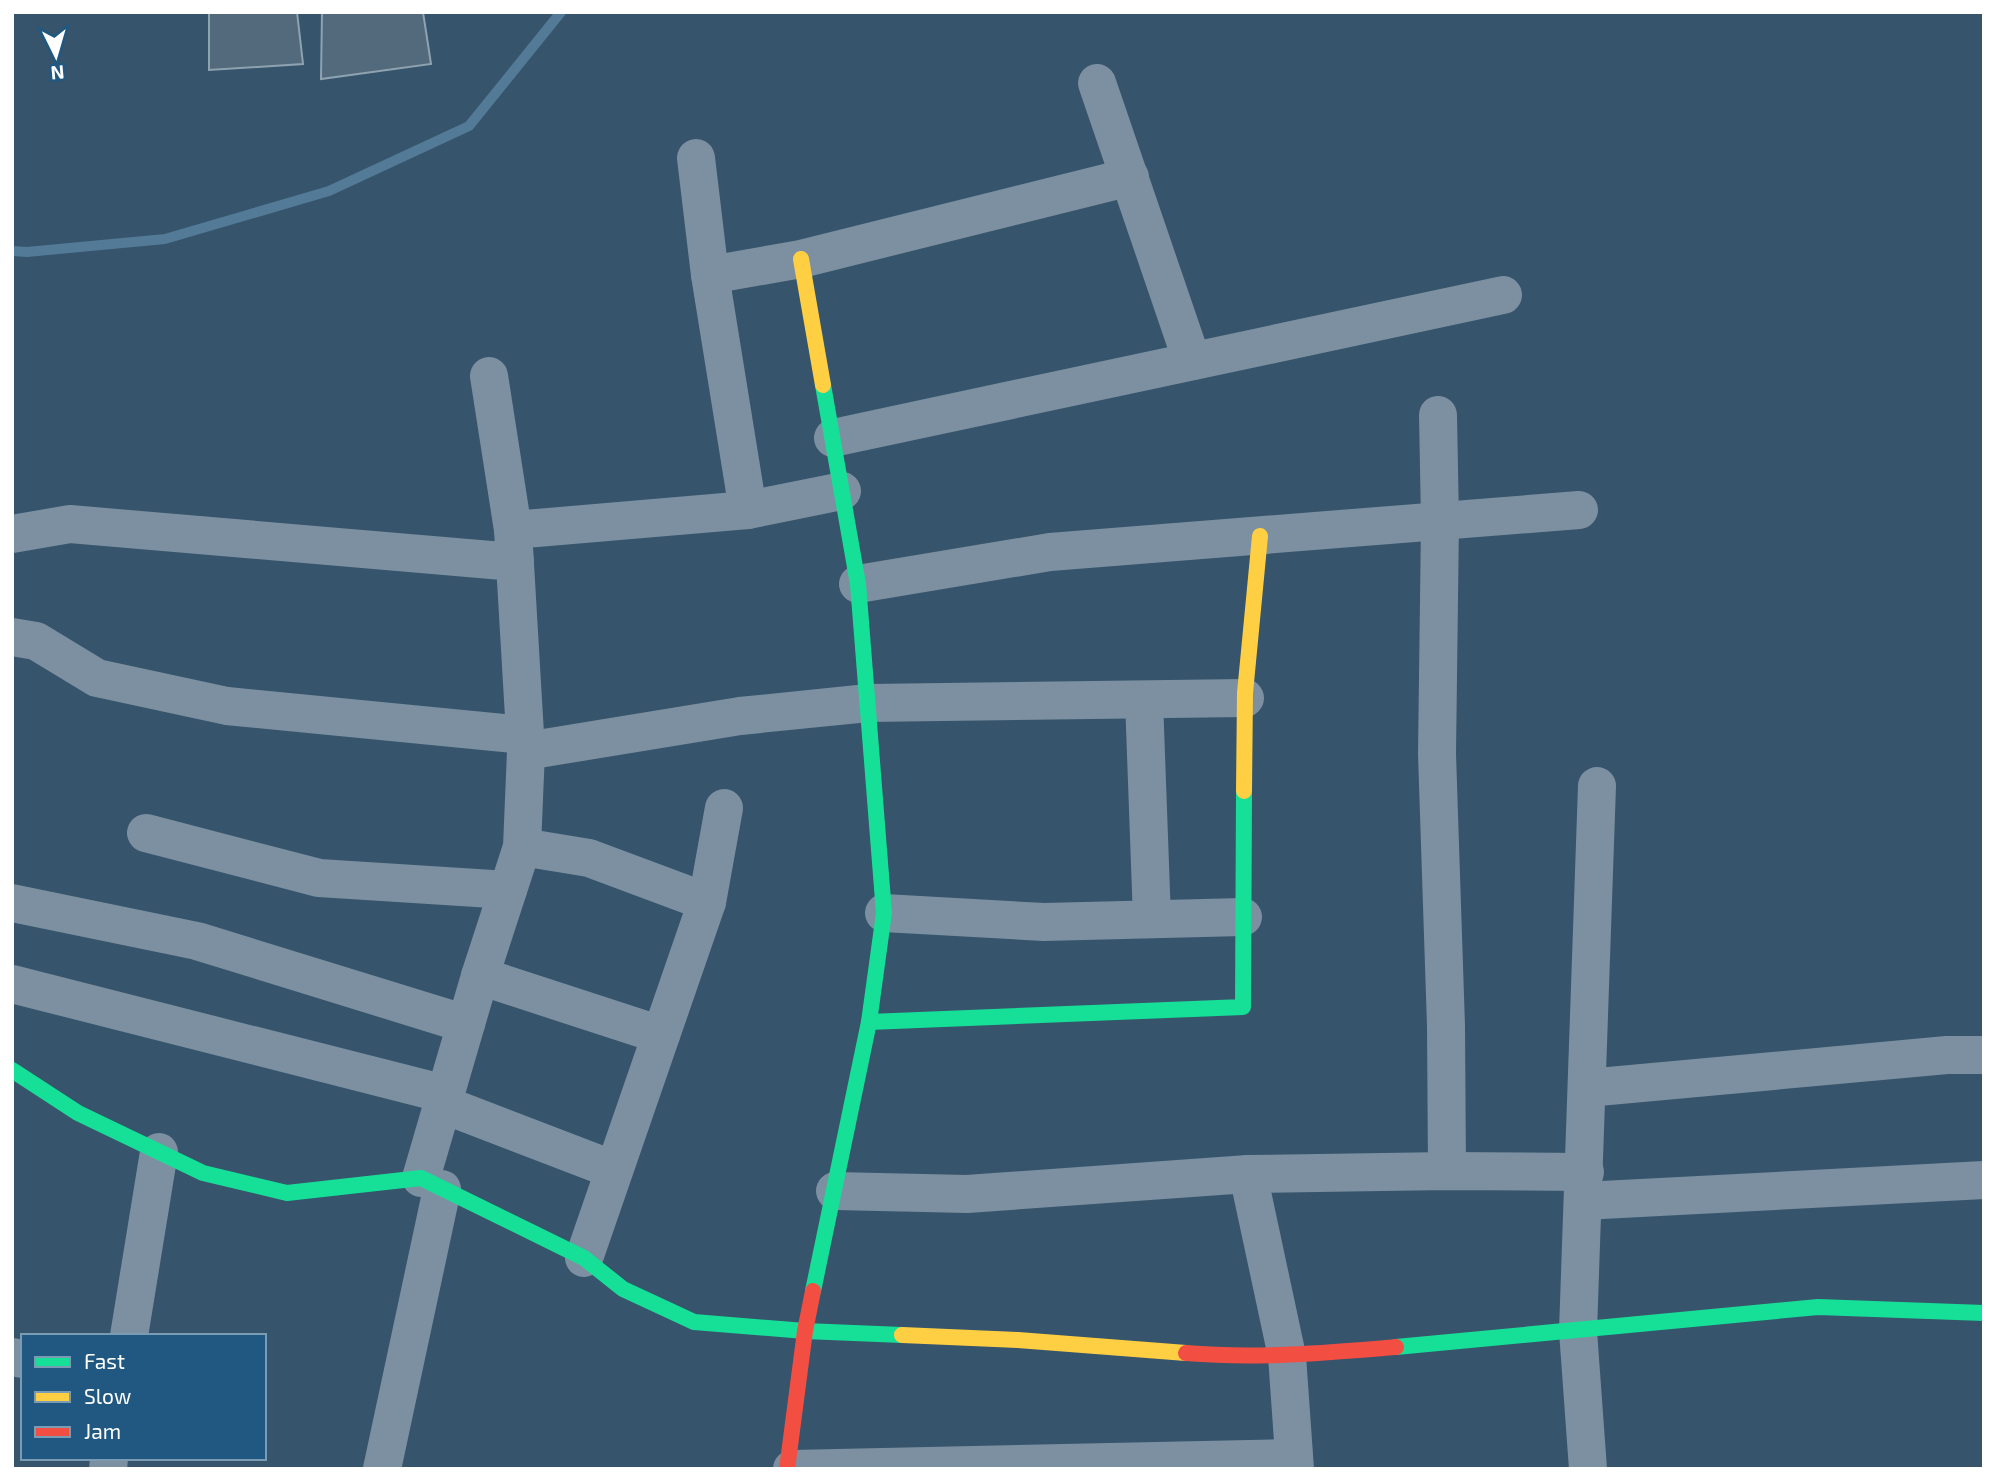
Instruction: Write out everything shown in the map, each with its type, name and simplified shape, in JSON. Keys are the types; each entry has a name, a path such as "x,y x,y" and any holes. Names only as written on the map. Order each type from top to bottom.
{"street":[{"path":"1097,83 1192,361"},
{"path":"696,158 710,275 748,510"},
{"path":"710,275 802,259 1130,177"},
{"path":"802,259 858,584 884,913 869,1022 805,1331 790,1469 1294,1463 1287,1356 1248,1174"},
{"path":"833,438 1503,295"},
{"path":"382,1469 443,1099 522,847 526,743 514,546 489,376"},
{"path":"1438,415 1440,522 1437,754 1446,1026 1447,1171"},
{"path":"12,534 70,524 514,546 748,510 842,491"},
{"path":"858,584 1051,552 1579,510"},
{"path":"869,1022 1243,1007 1245,698 1260,536"},
{"path":"12,637 36,640 97,678 227,706 526,743 867,703 1245,698"},
{"path":"1144,700 1152,919"},
{"path":"1588,1469 1578,1331 1597,786"},
{"path":"583,1258 706,902 724,808"},
{"path":"146,833 319,878 508,890"},
{"path":"522,847 589,858 706,902"},
{"path":"12,903 197,941 466,1024"},
{"path":"884,913 1044,922 1243,918"},
{"path":"480,976 661,1035"},
{"path":"12,984 443,1099 614,1170"},
{"path":"1587,1088 1947,1055 1984,1055"},
{"path":"12,1070 78,1113 203,1172 287,1193 431,1183 583,1258 624,1290 694,1322 805,1331 1018,1340 1224,1356 1287,1356 1818,1307 1984,1313"},
{"path":"130,1334 159,1152"},
{"path":"835,1191 967,1194 1248,1174 1447,1171 1584,1186 1984,1180"}],"building":[{"path":"209,12 297,12 303,64 209,70"},
{"path":"322,12 423,12 431,64 321,79"}],"waterway":[{"path":"12,251 27,252 165,239 329,191 469,126 561,12"}],"traffic: fast":[{"path":"813,1291 869,1022 884,913 858,584 823,385"},
{"path":"869,1022 1243,1007 1244,791"},
{"path":"12,1070 78,1113 203,1173 287,1193 421,1178 584,1258 623,1289 694,1322 902,1335"},
{"path":"1396,1347 1818,1307 1984,1313"}],"traffic: slow":[{"path":"801,259 823,385"},
{"path":"1244,791 1245,693 1260,536"},
{"path":"902,1335 1018,1340 1186,1353"}],"traffic: jam":[{"path":"787,1469 805,1331 813,1291"},
{"path":"1186,1353 1265,1355 1396,1347"}]}
